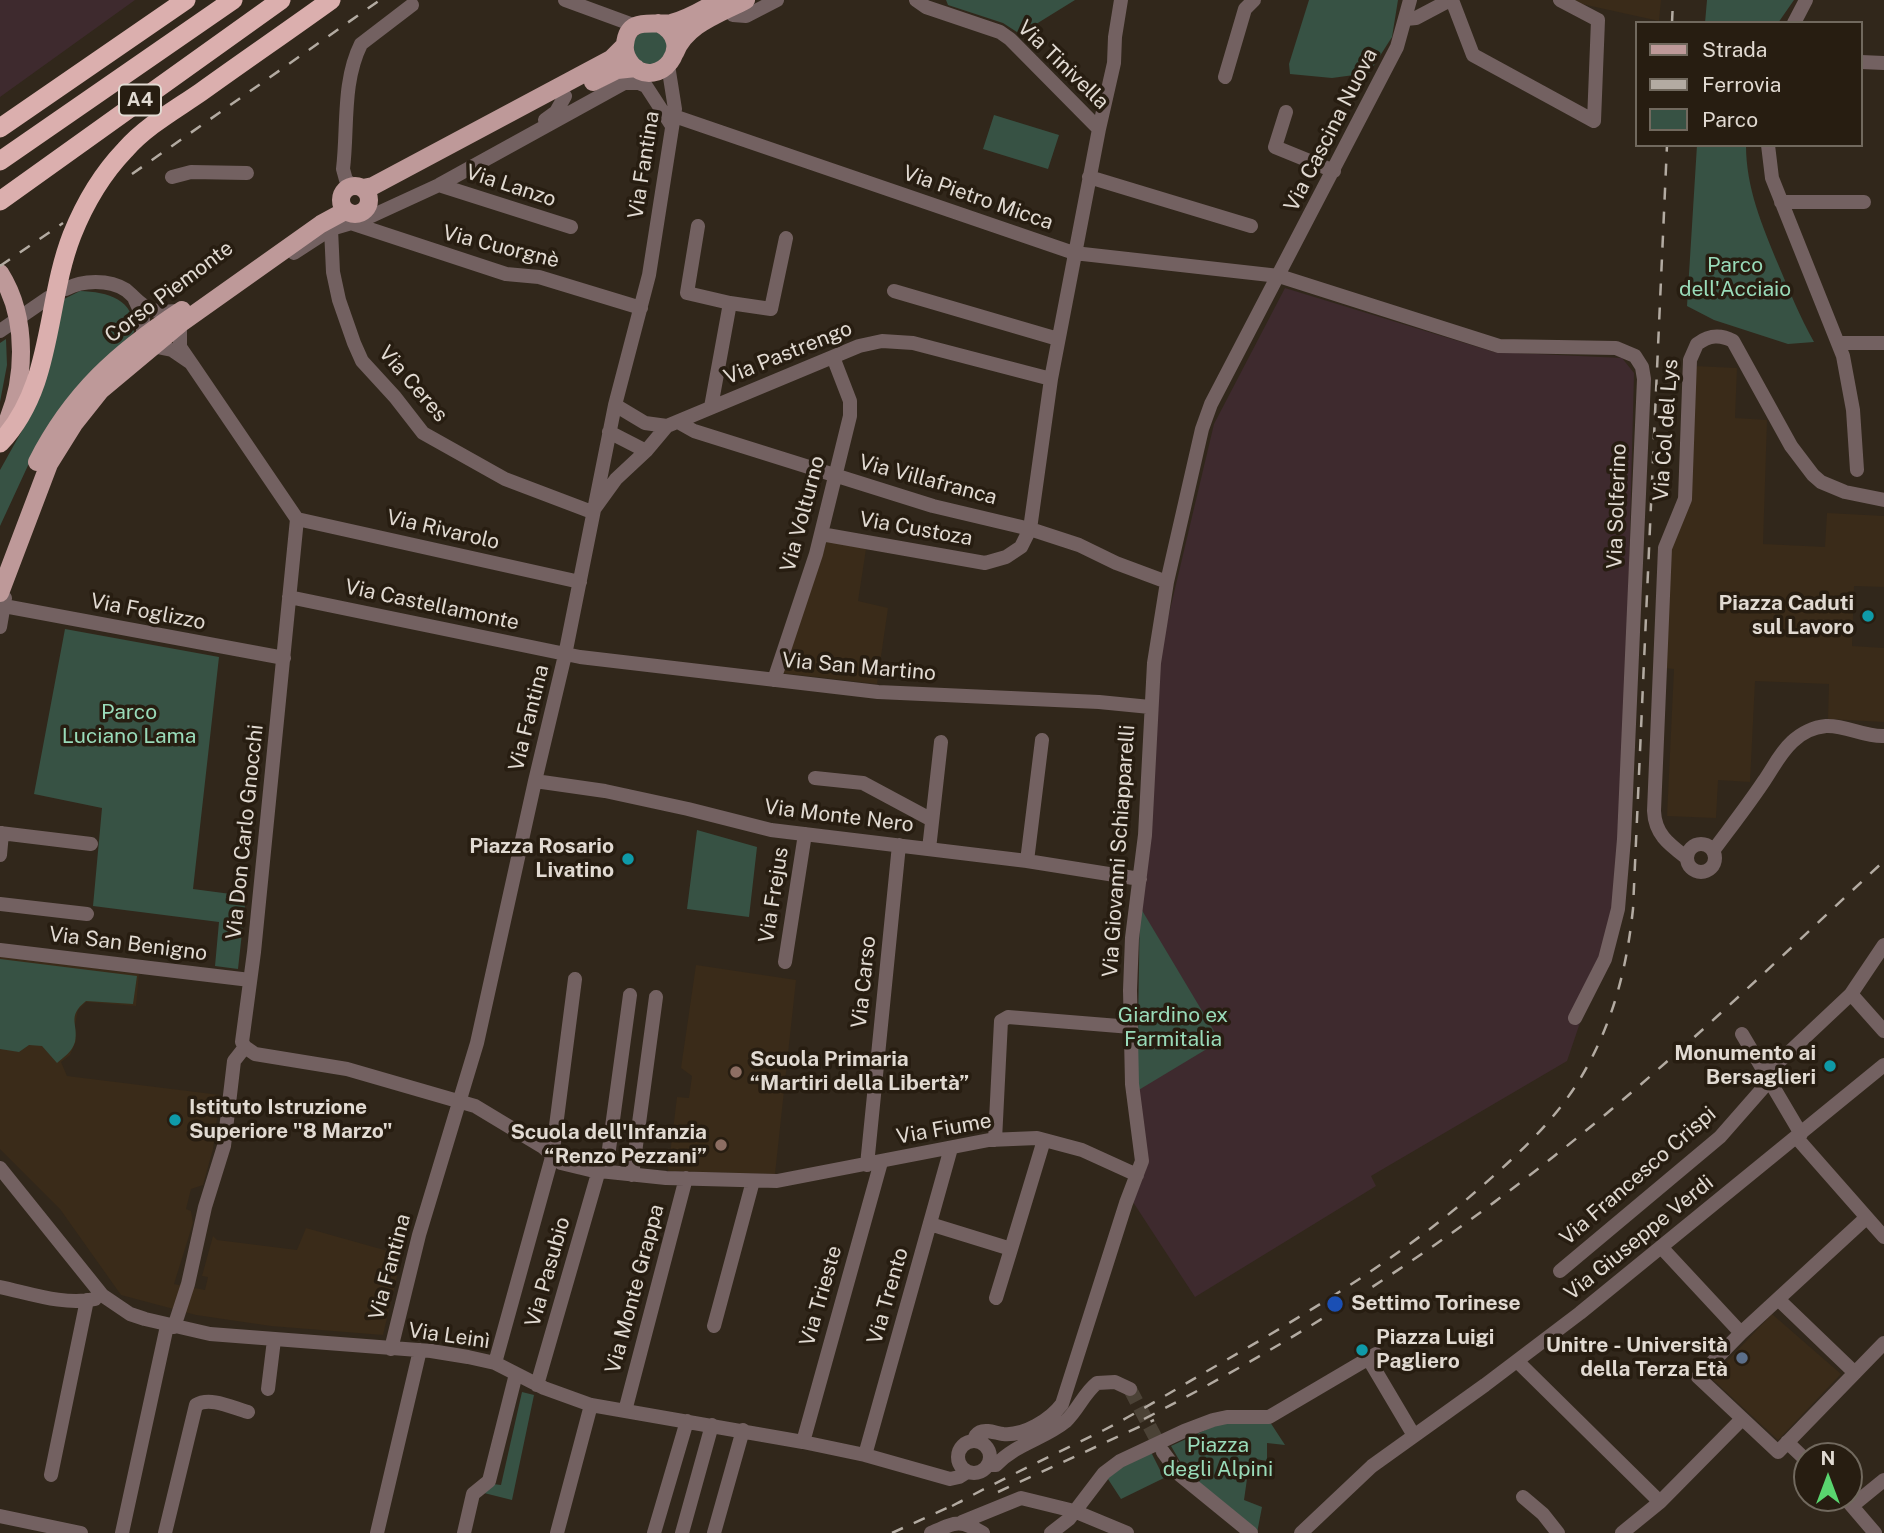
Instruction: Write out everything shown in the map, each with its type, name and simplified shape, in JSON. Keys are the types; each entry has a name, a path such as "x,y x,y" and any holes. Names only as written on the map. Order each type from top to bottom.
{"highway":[{"path":"0,128 186,0"},
{"name":"A4","path":"0,161 233,0"},
{"name":"A4","path":"0,201 281,0"},
{"path":"0,443 14,429 31,398 40,370 62,267 72,236 97,186 125,149 153,125 331,0"}],"main road":[{"path":"724,5 687,33 666,63 649,72 636,68 626,54 626,38 636,26 651,22 670,23 724,5 746,0"},
{"path":"658,23 674,38 666,63"},
{"name":"Corso Piemonte","path":"3,584 49,464 74,424 101,390 147,341 321,224 351,197 611,59 625,46"},
{"name":"Corso Piemonte","path":"181,317 233,271 351,197 609,73 636,68"},
{"path":"0,274 13,301 22,360 11,414 0,437"}],"street":[{"path":"565,0 636,26"},
{"path":"724,5 733,15 746,16 777,0"},
{"name":"Via Tinivella","path":"916,0 926,7 1000,32 1010,39 1099,129 1058,339 1030,529"},
{"path":"1099,129 1114,63 1121,0"},
{"path":"1225,77 1245,9 1254,0"},
{"name":"Via Cascina Nuova","path":"1279,276 1397,47 1410,0"},
{"path":"1406,19 1416,18 1451,0 1473,55 1594,121 1598,20 1560,0"},
{"path":"1795,21 1806,0"},
{"path":"351,197 343,169 347,97 357,52 361,44 412,5"},
{"path":"1863,62 1884,63"},
{"name":"Via Fantina","path":"391,1349 419,1235 477,1043 565,655 615,405 649,275 673,121 672,90 666,63"},
{"name":"Corso Piemonte","path":"253,271 274,265 331,229 351,197 439,185 616,87 632,82 639,83 651,92 673,121"},
{"path":"513,145 556,111 565,96"},
{"path":"1286,112 1275,148 1334,171"},
{"name":"Via Pietro Micca","path":"673,121 1074,253 1279,276"},
{"path":"1768,147 1772,178 1839,343 1853,410 1857,470"},
{"path":"173,177 191,172 247,173"},
{"path":"1089,177 1251,226"},
{"name":"Via Lanzo","path":"439,185 571,227"},
{"name":"Via Cuorgnè","path":"351,197 497,272 540,277 641,308"},
{"path":"1781,202 1864,202"},
{"path":"698,226 687,293 771,309 786,238"},
{"name":"Via Ceres","path":"331,229 333,272 339,300 354,343 367,367 382,381 423,433 505,479 592,512"},
{"name":"Via Giovanni Schiapparelli","path":"988,1452 977,1433 982,1431 1012,1434 1055,1413 1062,1404 1142,1161 1133,1102 1132,946 1145,835 1154,663 1167,582 1206,416 1279,276"},
{"name":"Via Solferino","path":"1279,276 1499,345 1616,348 1635,356 1642,367 1644,379 1626,797 1618,909 1605,959 1575,1018"},
{"path":"66,289 73,285 102,282 125,289 144,317 147,341 172,350 191,363"},
{"path":"894,290 1058,339"},
{"path":"0,331 48,298"},
{"path":"134,299 150,310 181,317 180,347 297,519"},
{"path":"711,407 730,303"},
{"name":"Via Col del Lys","path":"1884,500 1856,495 1821,482 1808,470 1791,446 1733,341 1722,336 1702,340 1691,354 1685,499 1665,548 1654,819 1662,837 1688,858 1694,870 1703,872 1714,864 1713,851 1793,740 1814,728 1833,726 1868,736 1884,736"},
{"name":"Via Pastrengo","path":"592,512 616,479 673,424 870,343 893,340 913,343 1051,380"},
{"path":"1839,343 1884,343"},
{"name":"Via Volturno","path":"774,680 821,534 851,407 832,357"},
{"path":"615,405 645,424 673,424"},
{"name":"Via Villafranca","path":"673,424 835,477 1071,542 1167,582"},
{"path":"609,432 646,451"},
{"name":"Via Rivarolo","path":"297,519 580,582"},
{"name":"Via Don Carlo Gnocchi","path":"122,1533 171,1326 188,1284 205,1207 224,1146 234,1061 245,1047 242,1042 297,519"},
{"name":"Via Custoza","path":"821,534 985,563 1017,552 1030,529"},
{"path":"0,627 3,584"},
{"name":"Via Foglizzo","path":"3,584 284,658"},
{"name":"Via Castellamonte","path":"289,597 565,655"},
{"name":"Via San Martino","path":"565,655 907,695 1099,702 1150,707"},
{"path":"1027,861 1042,740"},
{"path":"929,849 941,742"},
{"path":"815,778 863,783 932,820"},
{"name":"Via Monte Nero","path":"535,781 688,809 763,829 1027,861 1140,879"},
{"path":"0,855 1,833 91,844"},
{"name":"Via Frejus","path":"785,962 805,834"},
{"name":"Via Carso","path":"874,1164 899,845"},
{"path":"1688,858 1690,849 1698,845 1707,845 1713,851"},
{"path":"0,904 87,914"},
{"path":"1768,1077 1851,994 1884,945"},
{"name":"Via San Benigno","path":"0,950 250,980"},
{"path":"495,1363 552,1157 575,979"},
{"path":"1851,994 1884,1031"},
{"name":"Via Pasubio","path":"537,1385 602,1171 630,995"},
{"path":"632,1175 656,997"},
{"path":"995,1140 1001,1021 1007,1017 1131,1027"},
{"path":"1742,1034 1799,1135 1884,1237"},
{"name":"Via Fiume","path":"245,1047 255,1054 346,1069 475,1106 543,1147 561,1163 602,1171 632,1175 777,1181 995,1140 1044,1140 1082,1150 1138,1175"},
{"name":"Via Giuseppe Verdi","path":"1301,1533 1372,1466 1517,1361 1884,1065"},
{"name":"Via Francesco Crispi","path":"1560,1270 1720,1137 1768,1077"},
{"path":"996,1298 1044,1140"},
{"name":"Via Trento","path":"865,1455 951,1148"},
{"name":"Via Trieste","path":"803,1442 874,1164"},
{"name":"Via Leinì","path":"0,1168 82,1273 102,1295 130,1314 171,1326 274,1340 420,1350 495,1363 537,1385 591,1405 803,1442 945,1476 963,1467"},
{"name":"Via Monte Grappa","path":"625,1411 686,1178"},
{"path":"714,1326 753,1181"},
{"path":"1793,1453 1742,1419 1698,1377 1741,1333 1866,1218"},
{"path":"930,1224 1011,1249"},
{"path":"1661,1247 1741,1333"},
{"path":"51,1475 81,1300 82,1273"},
{"path":"0,1287 58,1299 81,1300 102,1295"},
{"path":"1779,1300 1855,1373"},
{"path":"268,1390 274,1340"},
{"path":"1783,1447 1884,1343"},
{"path":"377,1533 420,1350"},
{"path":"1051,1533 1074,1511 1104,1473 1120,1461 1213,1420 1227,1417 1269,1417 1372,1356 1413,1434"},
{"path":"1517,1361 1660,1502"},
{"path":"464,1533 473,1494 489,1481 516,1374"},
{"path":"988,1452 976,1473 963,1467 958,1456 961,1447 988,1452 1068,1419 1097,1383 1115,1382 1130,1390"},
{"path":"165,1533 196,1405 209,1401 248,1412"},
{"path":"558,1533 591,1405"},
{"path":"1622,1533 1660,1502 1742,1419"},
{"path":"654,1533 687,1421"},
{"path":"681,1533 712,1425"},
{"path":"714,1533 743,1430"},
{"path":"1163,1452 1180,1475 1251,1533"},
{"path":"1863,1493 1884,1480"},
{"path":"1523,1497 1543,1514 1558,1533"},
{"path":"931,1533 1021,1498 1074,1511 1127,1533"},
{"path":"1857,1512 1875,1533"},
{"path":"0,1516 77,1532"},
{"path":"962,1522 983,1533"}],"shaded area":[{"path":"0,0 135,0 0,97"},
{"path":"1575,0 1661,0 1659,21 1582,4"},
{"path":"1285,288 1494,352 1622,358 1634,373 1623,803 1614,905 1602,958 1567,1061 1371,1176 1376,1186 1195,1297 1133,1202 1146,1170 1137,1091 1140,907 1159,656 1214,424"},
{"path":"1695,366 1737,368 1735,418 1767,420 1763,544 1825,547 1827,513 1884,516 1884,587 1854,586 1852,646 1884,648 1884,722 1828,719 1829,684 1755,681 1750,782 1718,780 1716,818 1667,816 1674,669 1663,668 1668,552 1674,533"},
{"path":"827,541 866,549 858,601 888,608 877,684 782,673"},
{"path":"0,956 139,974 136,1006 86,1002 78,1010 76,1041 70,1055 61,1062 67,1076 220,1095 213,1149 203,1185 191,1189 186,1209 191,1211 193,1223 174,1284 205,1290 208,1277 202,1276 213,1236 217,1240 297,1250 306,1228 402,1255 383,1335 271,1326 196,1315 121,1295 60,1209 0,1149"},
{"name":"Scuola Primaria “Martiri della Libertà”","path":"696,965 796,980 775,1174 668,1171 677,1097 689,1098 692,1076 681,1068"},
{"path":"1772,1314 1841,1374 1778,1440 1711,1378"}],"green space":[{"path":"946,0 1075,0 1020,34 1003,23 948,5"},
{"path":"1309,0 1398,0 1392,37 1369,73 1332,78 1290,74 1289,64"},
{"path":"1707,0 1794,0 1779,21 1705,21"},
{"path":"649,28 666,35 668,54 654,66 637,61 633,48 635,38"},
{"path":"994,115 1059,135 1048,169 983,149"},
{"name":"Parco dell'Acciaio","path":"1697,147 1746,147 1752,191 1761,221 1814,342 1788,344 1714,320 1687,306"},
{"path":"80,291 110,296 125,305 133,321 134,332 43,433 0,526 0,470 33,411 64,299"},
{"path":"6,339 7,365 0,402 0,343"},
{"name":"Parco Luciano Lama","path":"65,629 219,657 193,889 246,896 238,969 215,966 219,922 93,906 102,808 34,794"},
{"path":"697,830 757,847 749,917 687,909"},
{"name":"Giardino ex Farmitalia","path":"1140,907 1220,1041 1137,1091"},
{"path":"0,959 137,976 133,1004 86,1001 76,1012 74,1046 57,1063 42,1046 29,1045 19,1052 0,1049"},
{"path":"522,1392 534,1395 512,1500 480,1492 493,1484 501,1485"},
{"name":"Piazza degli Alpini","path":"1225,1421 1270,1422 1285,1445 1267,1443 1267,1461 1250,1458 1244,1500 1262,1507 1257,1533 1185,1470 1171,1446"},
{"path":"1150,1450 1164,1478 1121,1499 1106,1476"}],"tunnel":[{"path":"1130,1389 1163,1452"}],"railway":[{"path":"132,174 380,0"},
{"path":"1672,21 1673,0"},
{"path":"952,1506 1135,1413 1294,1320 1390,1258 1452,1212 1526,1145 1554,1116 1588,1065 1613,1008 1627,950 1633,909 1667,147"},
{"path":"0,266 63,223"},
{"path":"1144,1419 1251,1361 1355,1298 1505,1194 1596,1122 1680,1050 1884,861"},
{"path":"998,1492 1154,1420"},
{"path":"892,1533 962,1501"}],"place":[{"name":"Piazza Caduti sul Lavoro","path":"1868,616"},
{"name":"Piazza Rosario Livatino","path":"628,859"},
{"name":"Monumento ai Bersaglieri","path":"1830,1066"},
{"name":"Scuola Primaria “Martiri della Libertà”","path":"736,1072"},
{"name":"Istituto Istruzione Superiore \"8 Marzo\"","path":"175,1120"},
{"name":"Scuola dell'Infanzia “Renzo Pezzani”","path":"721,1145"},
{"name":"Settimo Torinese","path":"1335,1304"},
{"name":"Piazza Luigi Pagliero","path":"1362,1350"},
{"name":"Unitre - Università della Terza Età","path":"1742,1358"}]}
